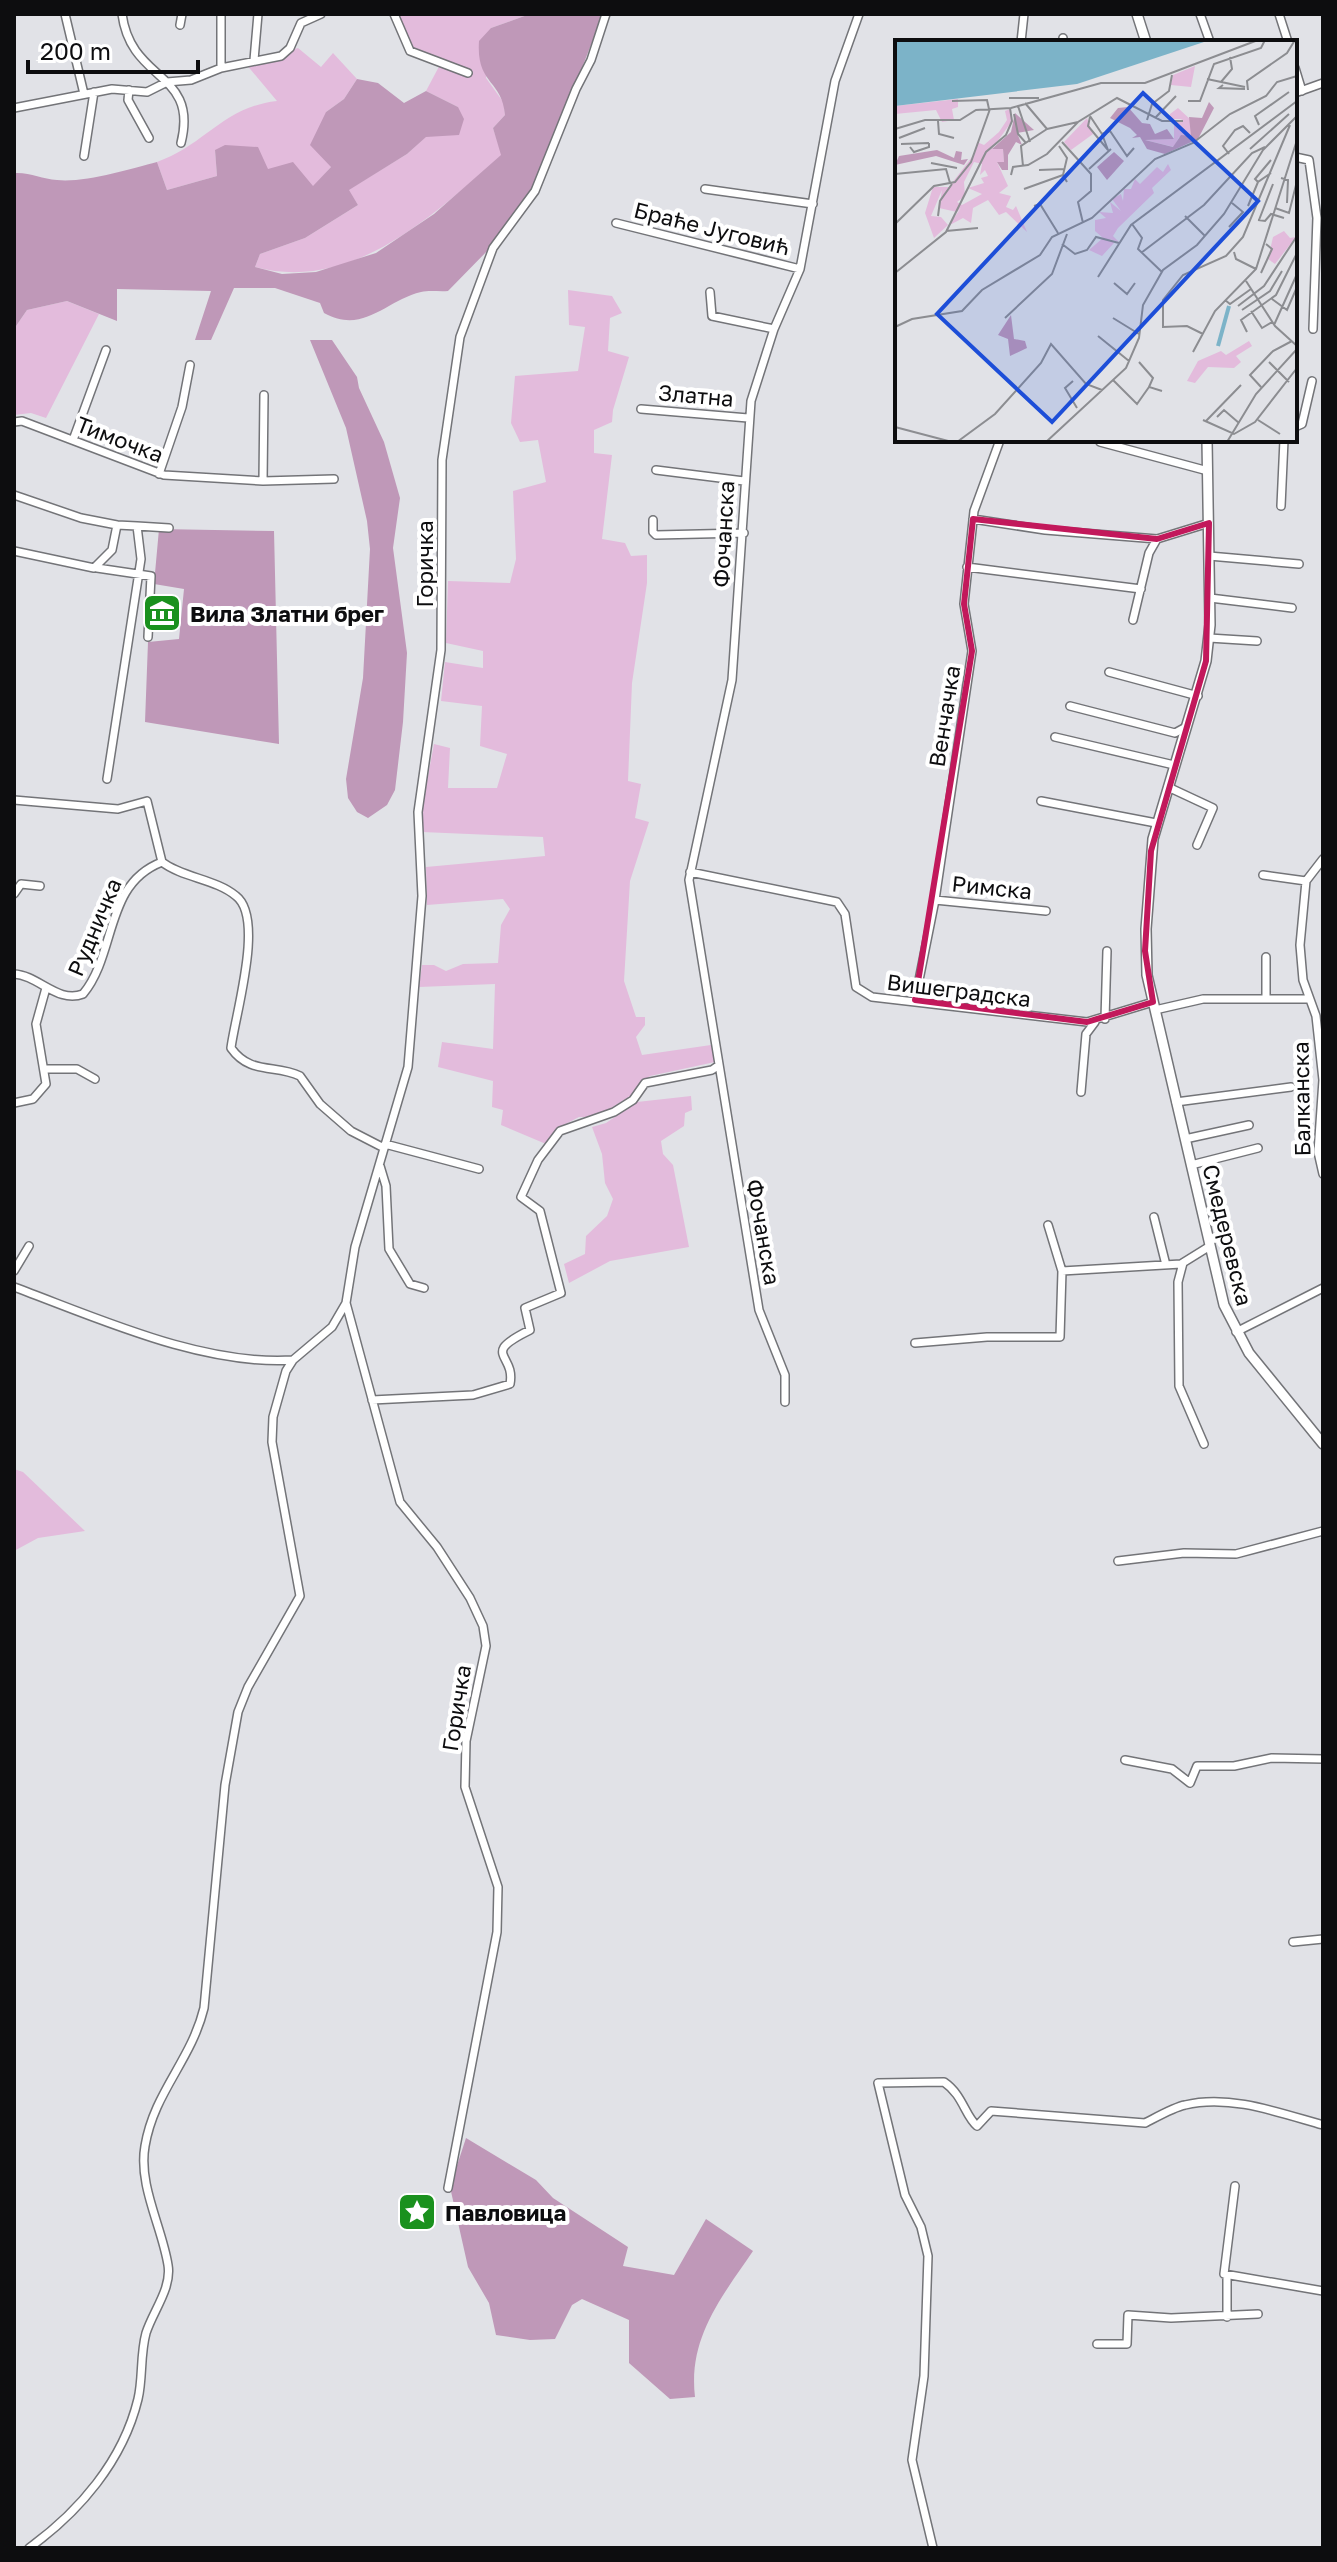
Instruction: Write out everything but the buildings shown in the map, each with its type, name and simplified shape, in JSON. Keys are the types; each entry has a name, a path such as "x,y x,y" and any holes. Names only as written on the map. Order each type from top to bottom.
{"main road":[{"path":"1137,14 1145,40"},
{"name":"Смедеревска","path":"1207,442 1209,638 1198,696 1156,823 1145,951 1154,1006 1224,1305 1236,1332 1260,1368 1323,1444"}],"street":[{"path":"65,14 84,94"},
{"path":"122,14 126,36 135,53 174,88 186,115 181,143"},
{"path":"180,25 182,14"},
{"path":"221,14 221,68"},
{"path":"254,60 258,14"},
{"path":"14,108 94,92 153,91 167,82 191,80 221,68 283,55 301,23 321,14"},
{"path":"394,14 410,51 468,73"},
{"name":"Горичка","path":"29,2548 78,2509 130,2427 139,2395 147,2331 165,2288 169,2268 151,2200 144,2150 153,2110 196,2041 204,2008 225,1785 238,1712 248,1687 300,1596 272,1432 278,1397 293,1360 332,1327 346,1303 355,1247 408,1067 422,896 418,812 437,698 442,641 442,460 459,341 495,245 535,191 591,60 606,14"},
{"name":"Фочанска","path":"785,1402 785,1375 759,1310 692,905 690,872 732,680 744,533 748,418 756,381 774,329 800,269 835,81 859,14"},
{"path":"1021,40 1024,14"},
{"path":"1200,14 1209,40"},
{"path":"1279,14 1287,40"},
{"path":"1298,92 1323,83"},
{"path":"129,90 128,100 149,138"},
{"path":"84,156 94,92"},
{"path":"1297,157 1307,157 1316,197 1320,273 1313,329"},
{"path":"705,189 813,204"},
{"name":"Браће Југовић","path":"616,223 800,269"},
{"path":"710,292 712,316 774,329"},
{"path":"73,440 106,350"},
{"path":"159,474 182,407 190,365"},
{"path":"1297,426 1302,424 1312,381"},
{"path":"263,481 264,395"},
{"name":"Златна","path":"641,409 748,418"},
{"name":"Тимочка","path":"14,422 22,421 159,474 263,481 334,479"},
{"name":"Венчачка","path":"915,1000 935,900 972,651 964,604 973,519 999,442"},
{"path":"1100,442 1208,471"},
{"path":"1281,506 1284,442"},
{"path":"656,470 744,481"},
{"path":"14,495 117,525 169,528"},
{"path":"973,519 1045,530 1157,539 1209,523"},
{"path":"653,520 656,535 744,533"},
{"path":"94,568 112,550 117,525"},
{"path":"107,779 140,575 137,526"},
{"path":"1133,620 1149,553 1157,539"},
{"path":"14,551 152,579 148,637"},
{"path":"1209,556 1299,564"},
{"path":"967,567 1141,589"},
{"path":"1210,598 1292,608"},
{"path":"1209,638 1257,641"},
{"path":"1109,672 1198,696"},
{"path":"1070,706 1175,733 1188,726"},
{"path":"1055,737 1174,765"},
{"path":"1168,787 1213,808 1197,845"},
{"path":"14,800 118,809 147,801 162,862 232,893 246,908 249,933 231,1048 239,1058 255,1067 300,1076 320,1104 356,1135 384,1146 479,1169"},
{"path":"1041,801 1156,823"},
{"path":"1263,875 1306,881 1323,859"},
{"name":"Рудничка","path":"14,974 26,975 46,988 75,997 85,992 125,889 142,871 162,862"},
{"name":"Вишеградска","path":"690,872 837,902 845,914 859,991 880,999 915,1000 1095,1021 1197,999 1309,999"},
{"name":"Балканска","path":"1306,881 1300,960 1316,1016 1323,1080 1318,1152 1323,1174"},
{"path":"14,894 21,884 40,886"},
{"name":"Римска","path":"935,900 1046,911"},
{"path":"1105,1019 1107,951"},
{"path":"1266,957 1266,999"},
{"path":"14,1103 29,1101 39,1094 47,1081 36,1024 46,988"},
{"path":"1081,1092 1086,1034 1095,1021"},
{"path":"372,1400 473,1395 510,1384 504,1348 509,1338 530,1330 525,1308 561,1293 540,1211 521,1197 538,1160 560,1131 614,1112 633,1100 645,1083 712,1070 719,1065"},
{"path":"44,1069 77,1069 95,1079"},
{"path":"1176,1102 1291,1087"},
{"path":"1185,1139 1249,1125"},
{"path":"1191,1165 1258,1148"},
{"name":"Горичка","path":"380,1166 386,1186 389,1249 410,1284 424,1288"},
{"path":"1154,1217 1166,1265"},
{"path":"915,1343 987,1337 1060,1337 1062,1271 1048,1225"},
{"path":"14,1271 29,1246"},
{"path":"1062,1271 1183,1263 1210,1246"},
{"path":"1183,1263 1178,1282 1179,1386 1204,1444"},
{"path":"14,1287 131,1330 185,1345 249,1359 293,1360"},
{"path":"1236,1332 1323,1288"},
{"name":"Горичка","path":"346,1303 400,1502 437,1547 479,1616 486,1646 466,1741 465,1787 498,1887 495,1954 448,2188"},
{"path":"1118,1561 1184,1553 1236,1554 1323,1531"},
{"path":"1125,1760 1172,1769 1190,1783 1197,1766 1203,1763 1234,1766 1272,1758 1323,1759"},
{"path":"1293,1942 1323,1939"},
{"path":"933,2548 912,2460 924,2376 927,2249 921,2227 907,2201 877,2084 881,2081 944,2082 965,2104 977,2126 991,2111 1145,2123 1162,2118 1177,2107 1215,2102 1262,2108 1323,2125"},
{"path":"1227,2317 1227,2277 1224,2271 1235,2186"},
{"path":"1227,2277 1323,2291"},
{"path":"1097,2344 1127,2344 1128,2315 1227,2317 1258,2314"}],"highlighted area":[{"path":"973,519 1157,539 1209,523 1206,661 1151,851 1145,951 1153,1002 1087,1022 915,1000 972,651 964,604"}],"shaded area":[{"path":"395,14 530,14 491,28 486,78 504,103 505,115 493,128 502,155 419,224 358,259 325,269 291,272 255,267 260,254 305,238 358,205 348,190 407,154 458,107 426,91 443,59 411,49"},
{"path":"530,14 603,14 539,178 492,246 448,291 421,292 374,314 351,320 338,319 324,313 320,303 275,288 234,288 211,340 195,340 211,291 117,289 117,321 67,301 27,310 14,329 14,173 68,180 107,175 157,162 167,190 217,176 215,150 225,145 258,147 268,169 293,162 313,186 331,167 310,145 326,112 344,99 357,79 378,83 404,103 426,91 458,107 464,119 459,135 426,137 407,154 349,190 358,205 305,238 260,254 255,267 282,274 316,272 376,253 434,214 501,155 493,128 505,115 503,103 481,66 479,41 491,28"},
{"path":"298,48 321,67 333,53 357,79 344,99 326,112 331,167 313,187 215,150 217,176 167,190 157,162 188,147 242,111 277,101 246,64"},
{"path":"568,290 612,296 622,313 610,318 608,351 629,357 612,422 594,430 594,453 612,455 602,539 625,543 631,556 647,555 647,583 632,683 628,781 641,784 635,818 649,822 630,881 624,981 636,1017 645,1017 645,1025 636,1037 642,1055 711,1045 715,1062 650,1076 631,1096 596,1117 579,1117 556,1129 546,1144 501,1125 503,1110 492,1107 493,1081 438,1067 442,1042 493,1049 495,984 419,987 422,965 434,965 446,971 463,964 498,963 501,925 510,909 503,899 427,905 426,867 545,856 543,837 422,832 423,803 434,744 450,748 448,788 497,788 507,754 480,746 482,706 441,701 445,662 483,668 483,651 446,643 448,581 510,583 516,559 513,491 546,482 538,440 520,442 511,423 515,376 578,371 585,327 569,325"},
{"path":"67,301 99,314 46,418 31,413 14,415 14,329 27,310"},
{"path":"310,340 332,340 357,377 384,442 400,498 393,548 407,653 403,722 395,790 387,805 368,818 357,812 348,798 346,779 363,678 370,549 367,521 346,428"},
{"path":"159,529 274,531 279,744 145,722 148,642 179,639 184,589 154,584"},
{"path":"691,1096 692,1110 685,1113 684,1126 661,1141 663,1154 673,1165 689,1247 610,1261 569,1283 564,1264 585,1254 586,1236 607,1216 613,1199 605,1183 602,1154 592,1127 606,1123 637,1102"},
{"path":"14,1469 23,1472 85,1531 38,1538 14,1551"},
{"path":"466,2138 536,2180 553,2198 628,2247 623,2266 674,2275 706,2219 753,2251 719,2302 702,2337 694,2376 695,2397 670,2399 629,2363 629,2320 582,2299 572,2305 555,2339 530,2340 496,2335 489,2303 468,2267 450,2187"}],"place":[{"name":"Вила Златни брег","path":"162,613"},
{"name":"Павловица","path":"417,2212"}]}
